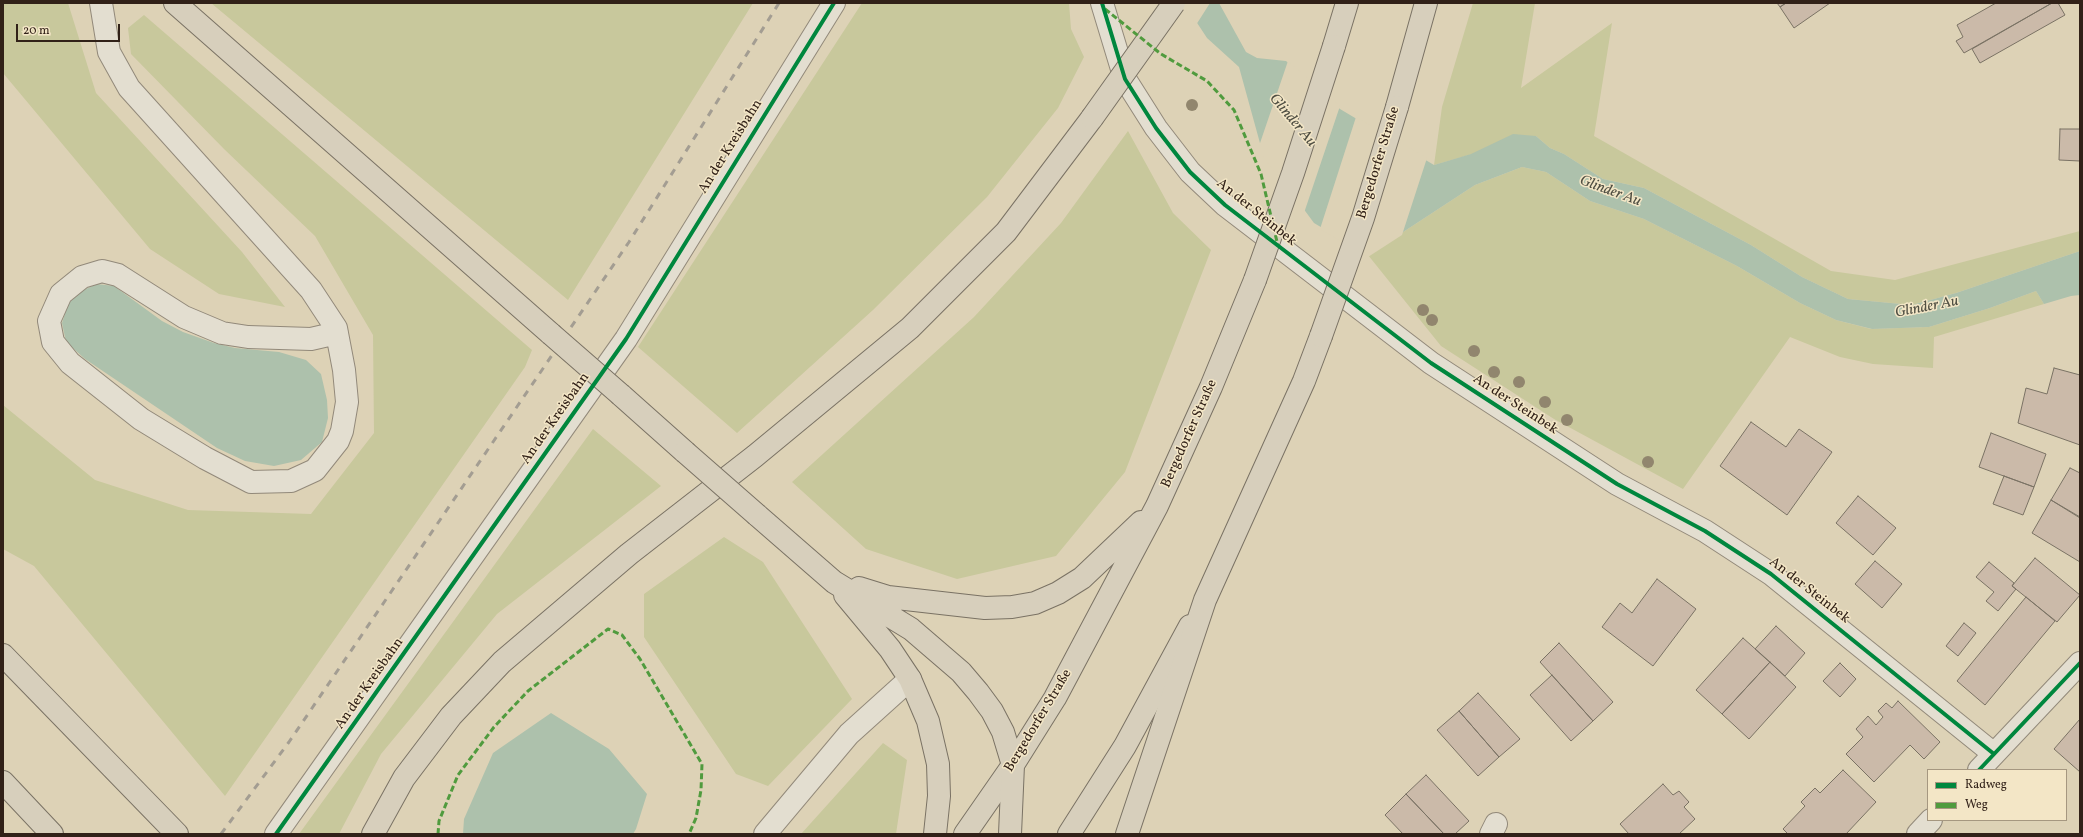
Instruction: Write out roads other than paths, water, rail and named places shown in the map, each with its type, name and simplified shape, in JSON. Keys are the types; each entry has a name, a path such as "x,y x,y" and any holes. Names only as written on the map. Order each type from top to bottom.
{"main road":[{"path":"175,3 834,582 890,649 910,679 928,720 938,764 939,796 935,834"},
{"path":"372,834 404,778 451,716 502,662 629,554 755,456 910,328 1006,232 1092,118 1174,3"},
{"name":"Bergedorfer Straße","path":"965,834 1013,765 1055,698 1157,506 1211,387 1255,280 1293,173 1347,3"},
{"name":"Bergedorfer Straße","path":"1069,834 1125,746 1204,600 1304,381 1362,218 1397,107 1426,3"},
{"path":"834,582 888,597 985,608 1012,607 1035,603 1058,593 1082,578 1157,506"},
{"path":"834,582 911,629 961,672 992,711 1003,732 1013,765 1010,834"},
{"path":"1127,834 1204,600"},
{"path":"3,654 176,834"},
{"path":"3,782 52,834"}],"street":[{"path":"101,3 109,52 129,88 311,290 336,328 337,333 344,370 347,402 342,431 338,441 315,470 290,481 251,482 205,458 141,419 75,368 53,342 49,321 61,294 82,277 102,271 118,275 184,318 222,333 248,337 311,339 337,333"},
{"name":"An der Kreisbahn","path":"276,834 626,339 834,3"},
{"name":"An der Steinbek","path":"1102,3 1125,79 1156,128 1190,172 1225,205 1431,364 1617,484 1705,531 1771,574 1994,754"},
{"path":"1980,769 2080,663"},
{"path":"765,834 850,734 910,679"},
{"path":"1918,834 1930,821"}],"water":[{"name":"Glinder Au","path":"1184,3 1219,3 1246,52 1257,58 1286,61 1340,109 1434,165 1471,154 1513,134 1536,136 1550,148 1564,154 1603,179 1644,188 1751,245 1802,277 1848,299 1912,305 1956,293 2080,251 2080,295 2071,296 2044,304 2036,291 1990,308 1929,327 1872,329 1836,320 1800,303 1737,266 1644,219 1590,201 1546,172 1522,167 1475,185 1368,255 1314,223 1263,154 1239,67 1207,38"},
{"path":"97,284 114,286 162,321 183,332 214,343 235,348 279,352 306,360 321,374 327,400 328,418 322,442 301,460 274,466 245,461 217,448 85,359 66,342 62,323 68,304 81,291"},
{"path":"551,713 609,749 647,794 633,834 463,834 464,819 493,753"}],"railway":[{"path":"221,834 289,742 629,242 779,3"}]}
